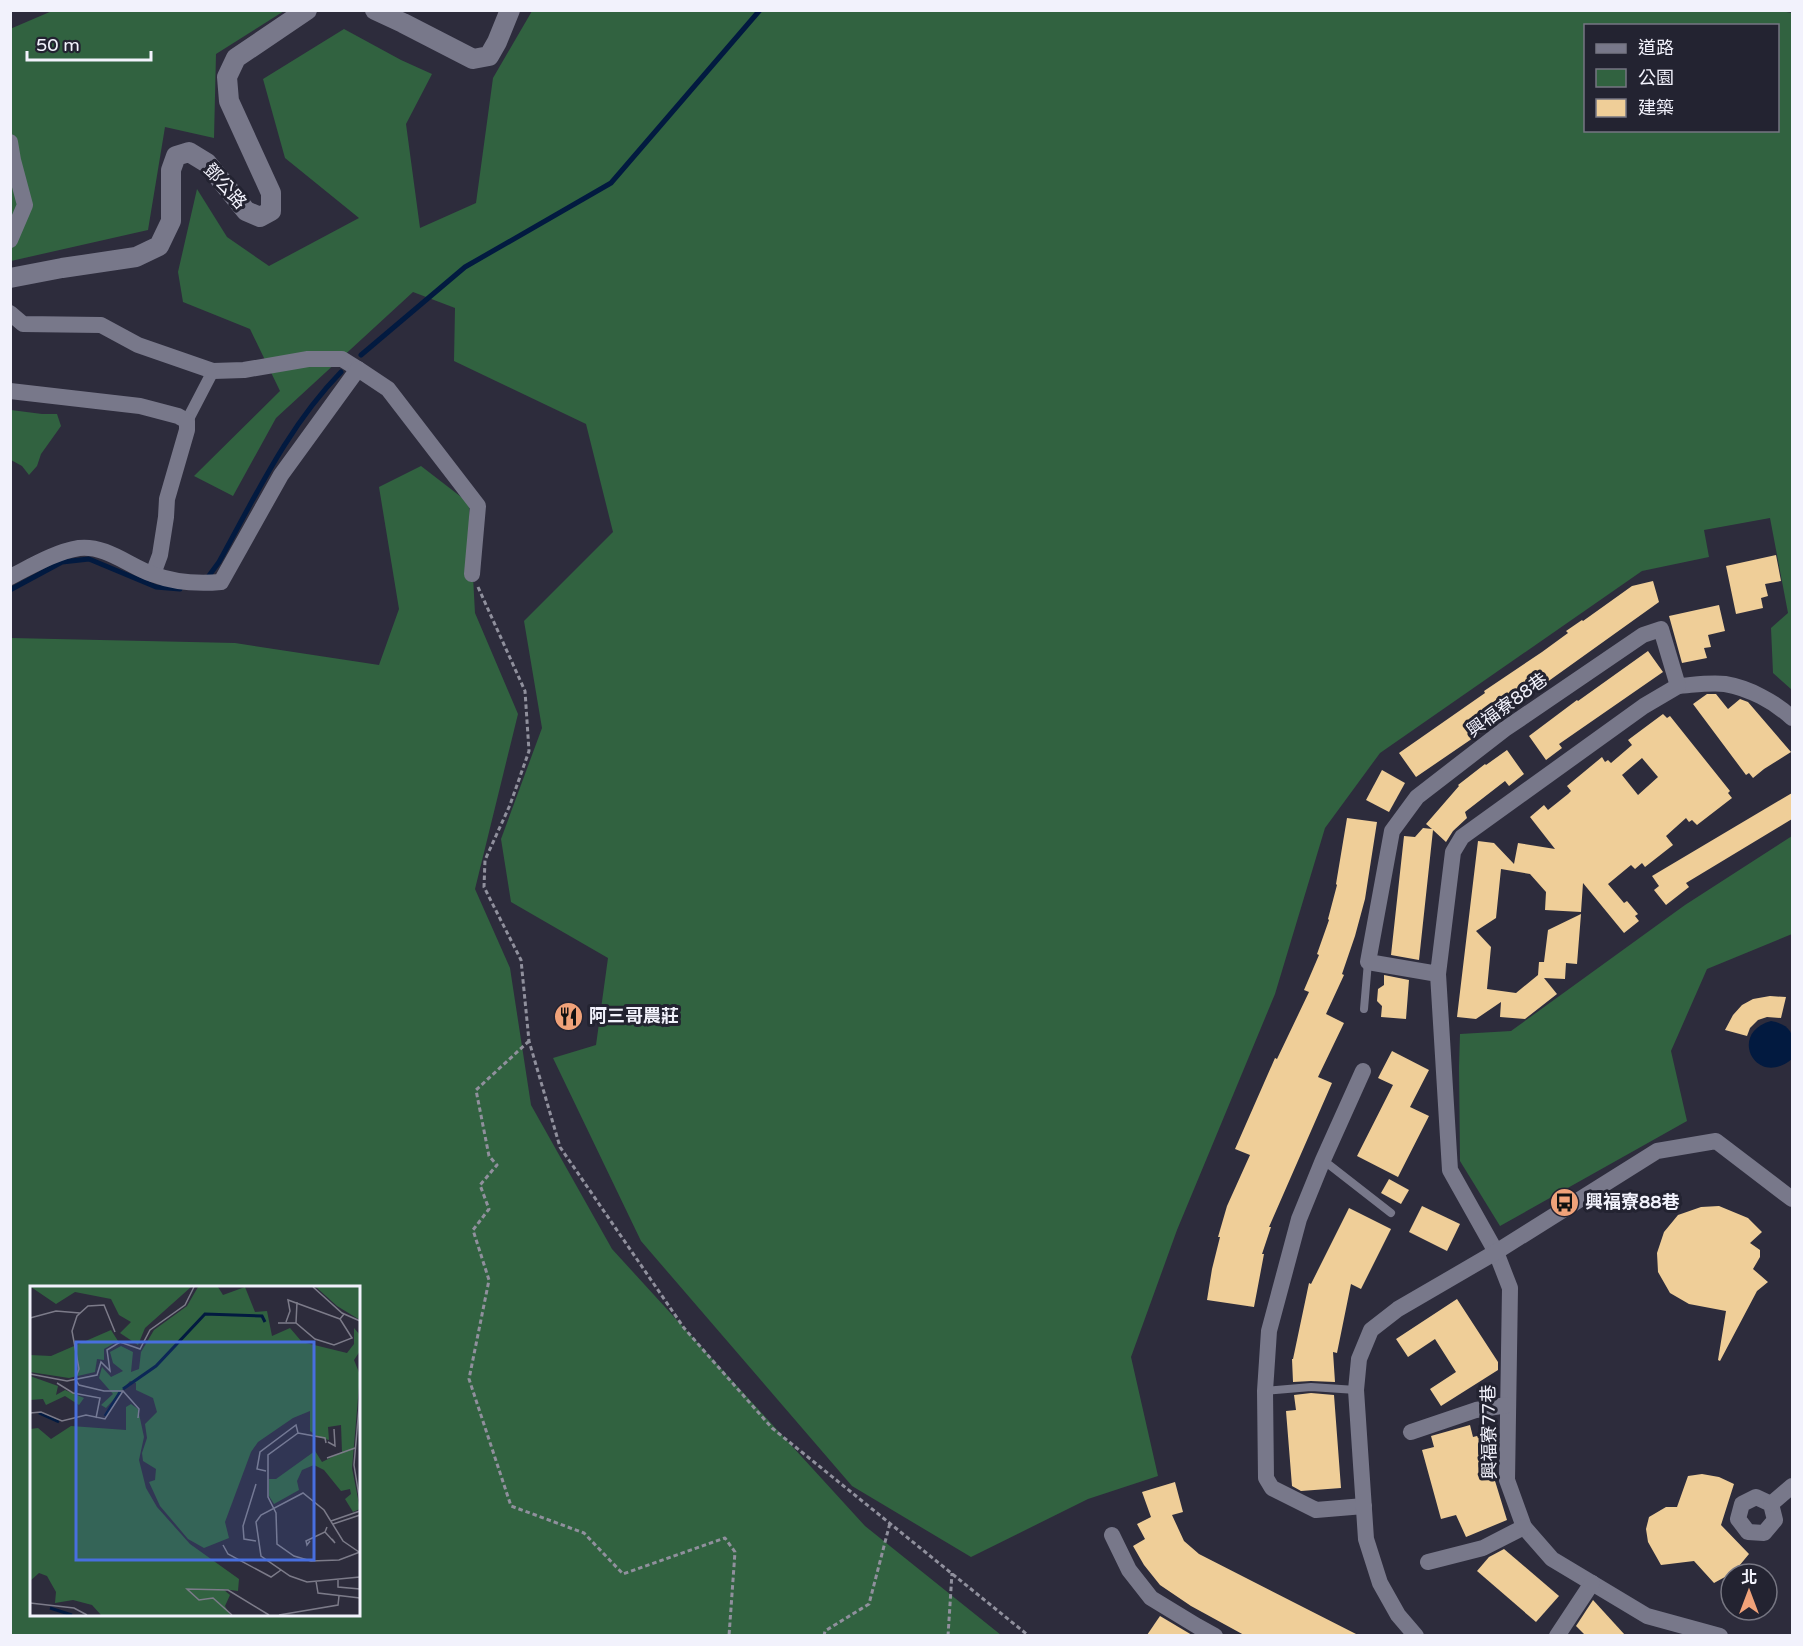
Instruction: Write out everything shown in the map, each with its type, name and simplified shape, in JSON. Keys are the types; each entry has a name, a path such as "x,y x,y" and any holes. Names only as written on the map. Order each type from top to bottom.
{"street":[{"name":"鄧公路","path":"10,278 136,257 159,246 171,221 171,170 176,156 189,152 207,162 246,211 260,218 271,211 272,193 229,101 227,77 236,58 307,10"},
{"path":"375,10 473,59 489,56 510,10"},
{"path":"10,142 12,160 25,205 10,240"},
{"path":"10,313 23,324 101,325 138,345 213,371 244,370 308,359 342,359 388,389 478,506 472,574"},
{"path":"10,577 53,556 80,548 104,551 153,574 177,580 221,582 281,475 358,369"},
{"path":"153,574 160,555 167,499 187,430 187,421 213,371"},
{"path":"10,391 140,406 178,416 187,421"},
{"name":"興福寮88巷","path":"1368,962 1392,831 1417,797 1505,729 1643,635 1661,629 1678,686"},
{"path":"1496,1252 1450,1170 1438,974 1453,852 1462,837 1644,706 1678,686 1724,684 1752,692 1792,718"},
{"path":"1368,962 1438,974"},
{"path":"1363,1071 1299,1219 1269,1331 1265,1391 1266,1478 1272,1488 1316,1510 1364,1506"},
{"path":"1416,1635 1398,1615 1380,1583 1366,1539 1356,1390 1359,1359 1371,1330 1398,1309 1496,1252 1657,1151 1716,1140 1792,1199"},
{"name":"興福寮77巷","path":"1496,1252 1510,1288 1507,1480 1524,1527 1552,1559 1647,1616 1682,1631 1720,1635"},
{"path":"1411,1432 1476,1410 1507,1405"},
{"path":"1771,1504 1792,1486"},
{"path":"1428,1562 1483,1548 1524,1527"},
{"path":"1112,1535 1129,1570 1151,1598 1194,1631 1215,1635"},
{"path":"1557,1635 1592,1583"}],"lane":[{"path":"1364,1009 1368,962"},
{"path":"1323,1160 1391,1213"},
{"path":"1265,1391 1311,1388 1356,1390"}],"path":[{"path":"472,574 525,691 529,751 510,805 485,860 484,887 521,960 529,1041 560,1147 684,1328 772,1428 1029,1635"},
{"path":"529,1041 476,1090 489,1156 497,1165 480,1185 489,1209 473,1230 489,1280 469,1379 507,1495 511,1506 584,1533 623,1574 725,1538 735,1552 729,1635"},
{"path":"824,1635 825,1631 869,1604 890,1523"},
{"path":"948,1635 952,1573"}],"green space":[{"path":"1775,10 1792,13 1792,690 1773,673 1771,628 1788,613 1770,518 1704,530 1709,557 1642,571 1380,753 1325,828 1275,994 1177,1230 1131,1357 1158,1476 1088,1499 971,1557 852,1486 641,1241 553,1058 596,1045 608,958 511,902 501,839 542,728 524,621 613,532 586,424 454,361 455,308 413,292 276,418 233,496 194,476 280,391 250,329 183,302 178,272 197,189 227,237 269,266 359,218 285,158 263,79 344,29 432,74 406,124 420,228 476,203 493,78 532,11"},
{"path":"52,11 284,11 216,54 214,138 165,127 148,230 11,261 10,29"},
{"path":"11,410 57,414 61,426 29,475 22,466 11,460"},
{"path":"421,466 469,503 475,613 518,714 475,889 510,968 531,1105 612,1249 865,1526 1001,1635 11,1636 11,638 235,643 379,665 399,609 379,487"},
{"path":"1792,836 1792,934 1707,969 1671,1051 1687,1121 1500,1226 1460,1161 1460,1034 1511,1031 1685,905"}],"water":[{"path":"1771,1021 1789,1029 1793,1039 1793,1052 1792,1059 1779,1066 1767,1067 1758,1063 1752,1056 1749,1046 1751,1036 1758,1027"}],"building":[{"path":"1776,555 1781,581 1765,584 1768,596 1761,598 1763,608 1736,614 1726,566"},
{"path":"1653,581 1659,602 1492,719 1495,723 1416,777 1399,753 1568,633 1566,631 1632,586"},
{"path":"1719,605 1725,631 1708,635 1711,647 1704,648 1707,658 1682,663 1669,616"},
{"path":"1648,651 1663,672 1559,744 1562,748 1546,760 1529,736"},
{"path":"1707,694 1716,694 1728,709 1740,699 1748,702 1791,752 1753,778 1749,773 1746,775 1693,704"},
{"path":"1663,714 1667,718 1670,716 1730,791 1728,793 1732,798 1697,825 1686,818 1666,836 1673,845 1645,867 1642,863 1635,869 1631,865 1608,884 1624,903 1627,901 1638,914 1635,916 1639,921 1624,933 1583,883 1581,912 1545,910 1546,892 1530,874 1501,869 1496,918 1476,931 1491,947 1487,989 1516,993 1538,975 1539,962 1544,962 1548,930 1581,914 1577,964 1566,963 1565,979 1544,978 1557,994 1525,1019 1500,1017 1501,1002 1476,1019 1457,1017 1478,841 1494,843 1514,864 1518,843 1555,849 1530,817 1544,805 1548,810 1568,794 1571,791 1567,786 1602,757 1605,762 1608,760 1611,763 1632,745 1628,740","holes":["1642,758 1658,777 1638,795 1622,775"]},
{"path":"1507,750 1524,774 1509,786 1505,781 1465,812 1467,818 1453,831 1446,842 1433,830 1419,960 1391,955 1404,836 1415,837 1423,828 1432,829 1426,824 1458,785"},
{"path":"1382,770 1405,783 1389,812 1366,800"},
{"path":"1792,793 1792,819 1686,883 1689,887 1666,905 1654,890 1659,886 1652,876"},
{"path":"1347,818 1377,822 1365,899 1342,974 1344,975 1326,1014 1344,1023 1318,1077 1332,1083 1269,1227 1271,1227 1262,1254 1264,1254 1254,1307 1207,1300 1220,1237 1218,1237 1227,1206 1250,1155 1235,1149 1275,1058 1277,1059 1309,992 1304,990 1319,955 1317,954 1329,920"},
{"path":"1384,975 1409,980 1406,1019 1381,1017 1382,1006 1377,1001 1378,989 1384,985"},
{"path":"1770,996 1786,997 1781,1018 1767,1017 1758,1020 1750,1028 1747,1036 1725,1030 1733,1015 1742,1005 1753,999"},
{"path":"1392,1051 1429,1070 1410,1107 1429,1116 1398,1177 1357,1156 1393,1085 1378,1078"},
{"path":"1389,1179 1409,1190 1401,1204 1381,1193"},
{"path":"1422,1206 1460,1224 1447,1251 1409,1232"},
{"path":"1719,1206 1748,1218 1762,1232 1750,1243 1760,1250 1760,1257 1753,1269 1768,1282 1757,1291 1720,1361 1718,1360 1726,1311 1689,1304 1670,1293 1658,1272 1657,1253 1664,1232 1678,1215 1701,1207"},
{"path":"1349,1208 1391,1229 1361,1289 1351,1284 1337,1353 1333,1352 1335,1382 1293,1382 1292,1359 1309,1283 1311,1284"},
{"path":"1457,1299 1498,1362 1498,1370 1441,1406 1430,1389 1456,1372 1435,1339 1408,1357 1396,1339"},
{"path":"1311,1393 1334,1395 1341,1488 1301,1491 1292,1486 1286,1411 1296,1410 1294,1395"},
{"path":"1470,1425 1473,1437 1481,1435 1507,1520 1466,1537 1456,1515 1441,1519 1422,1450 1434,1447 1431,1436"},
{"path":"1702,1474 1719,1477 1734,1484 1721,1525 1749,1554 1742,1562 1719,1562 1719,1580 1714,1583 1694,1561 1661,1565 1648,1542 1646,1529 1649,1517 1666,1507 1677,1507 1688,1476"},
{"path":"1175,1482 1183,1512 1172,1515 1184,1541 1199,1554 1358,1635 1244,1635 1191,1606 1160,1585 1133,1546 1145,1539 1137,1524 1151,1517 1142,1492"},
{"path":"1504,1549 1559,1596 1536,1622 1477,1571 1489,1557"},
{"path":"1593,1600 1625,1635 1585,1635 1576,1626"},
{"path":"1160,1616 1192,1635 1147,1635"}],"waterway":[{"path":"361,355 465,267 611,183 760,10"},
{"path":"208,577 219,562 259,488 289,439 322,393 341,372"},
{"path":"10,590 62,562 89,559 156,587 180,589"}],"place":[{"name":"阿三哥農莊","path":"568,1016"},
{"name":"興福寮88巷","path":"1564,1202"}]}
